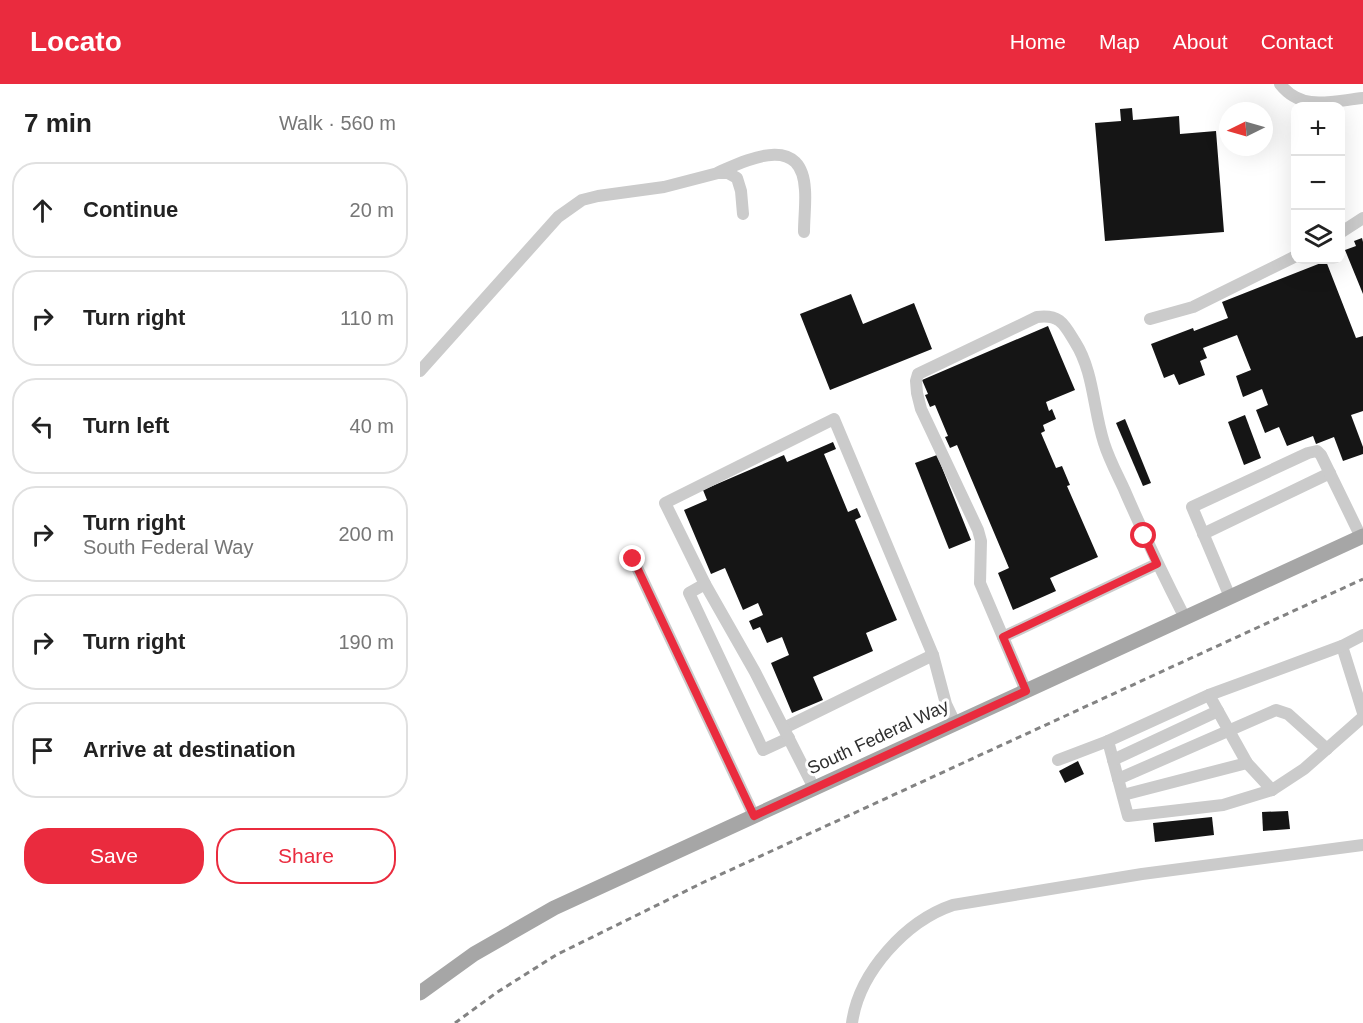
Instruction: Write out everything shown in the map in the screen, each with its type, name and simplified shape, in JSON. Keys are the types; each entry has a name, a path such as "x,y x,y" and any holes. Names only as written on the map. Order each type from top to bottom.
{"main road":[{"name":"South Federal Way","path":"420,993 474,954 554,908 1362,536"}],"street":[{"path":"1280,84 1300,102 1314,103 1363,98"},
{"path":"420,371 558,217 582,200 664,187 718,173 745,160 770,154 785,155 801,168 805,190 804,232"},
{"path":"718,173 728,173 737,178 743,214"},
{"path":"1345,229 1363,218"},
{"path":"1150,319 1193,307 1291,258"},
{"path":"1026,691 980,583 981,541 978,530 921,409 916,381 918,375 1037,317 1049,315 1059,319 1076,344 1092,383 1095,408 1104,444 1157,564 1185,618"},
{"path":"814,788 755,672 705,584 665,503 834,419 933,655 946,704 955,723"},
{"path":"1230,597 1192,507 1308,453 1317,451 1362,536"},
{"path":"1203,534 1330,473"},
{"path":"633,559 754,816"},
{"path":"1003,637 1157,564"},
{"path":"705,584 688,593 764,750 786,733 933,655"},
{"path":"1058,760 1108,741 1209,695 1342,646 1363,635"},
{"path":"1108,741 1128,816 1222,805 1272,790 1304,769 1363,715 1342,646"},
{"path":"1209,695 1247,763 1272,790"},
{"path":"1118,779 1276,710 1288,714 1327,749"},
{"path":"1113,760 1218,711"},
{"path":"1123,795 1247,763"},
{"path":"852,1023 853,1010 861,989 889,950 919,921 945,908 1142,874 1363,845"}],"building":[{"path":"1132,108 1133,120 1179,116 1180,134 1216,131 1224,232 1105,241 1095,123 1121,121 1120,109"},
{"path":"1362,238 1363,242 1363,294 1345,250 1356,246 1354,241"},
{"path":"1318,264 1327,264 1356,338 1363,336 1363,411 1351,415 1363,447 1363,454 1343,461 1334,437 1316,444 1313,436 1287,446 1279,427 1265,433 1256,410 1268,405 1262,389 1243,397 1236,376 1251,370 1237,335 1203,348 1207,358 1200,361 1205,375 1179,385 1174,374 1164,378 1151,344 1228,318 1222,302"},
{"path":"851,294 863,324 914,303 932,349 830,390 800,314"},
{"path":"1048,326 1075,390 1046,402 1049,411 1052,409 1056,419 1043,425 1045,431 1041,433 1056,468 1062,466 1070,485 1067,486 1098,557 1050,578 1056,591 1013,610 998,573 1009,568 957,445 950,448 945,437 948,436 935,405 930,407 925,395 928,394 922,380"},
{"path":"1245,415 1261,458 1244,465 1228,422"},
{"path":"1125,419 1151,483 1143,486 1116,423"},
{"path":"833,442 836,449 824,454 848,512 857,508 861,517 855,520 897,620 866,633 873,651 813,677 823,700 792,713 771,663 789,655 782,637 767,643 760,627 753,630 749,621 763,615 758,603 743,610 725,568 711,574 684,510 707,500 703,490 784,455 787,462"},
{"path":"937,455 971,540 949,549 915,463"},
{"path":"1078,761 1084,774 1065,783 1059,771"},
{"path":"1288,811 1290,829 1263,831 1262,812"},
{"path":"1212,817 1214,835 1155,842 1153,823"}],"railway":[{"path":"455,1023 496,993 556,955 702,883 1363,579"}],"route":[{"path":"633,559 754,816 1026,691 1003,637 1157,564 1144,536"}]}
